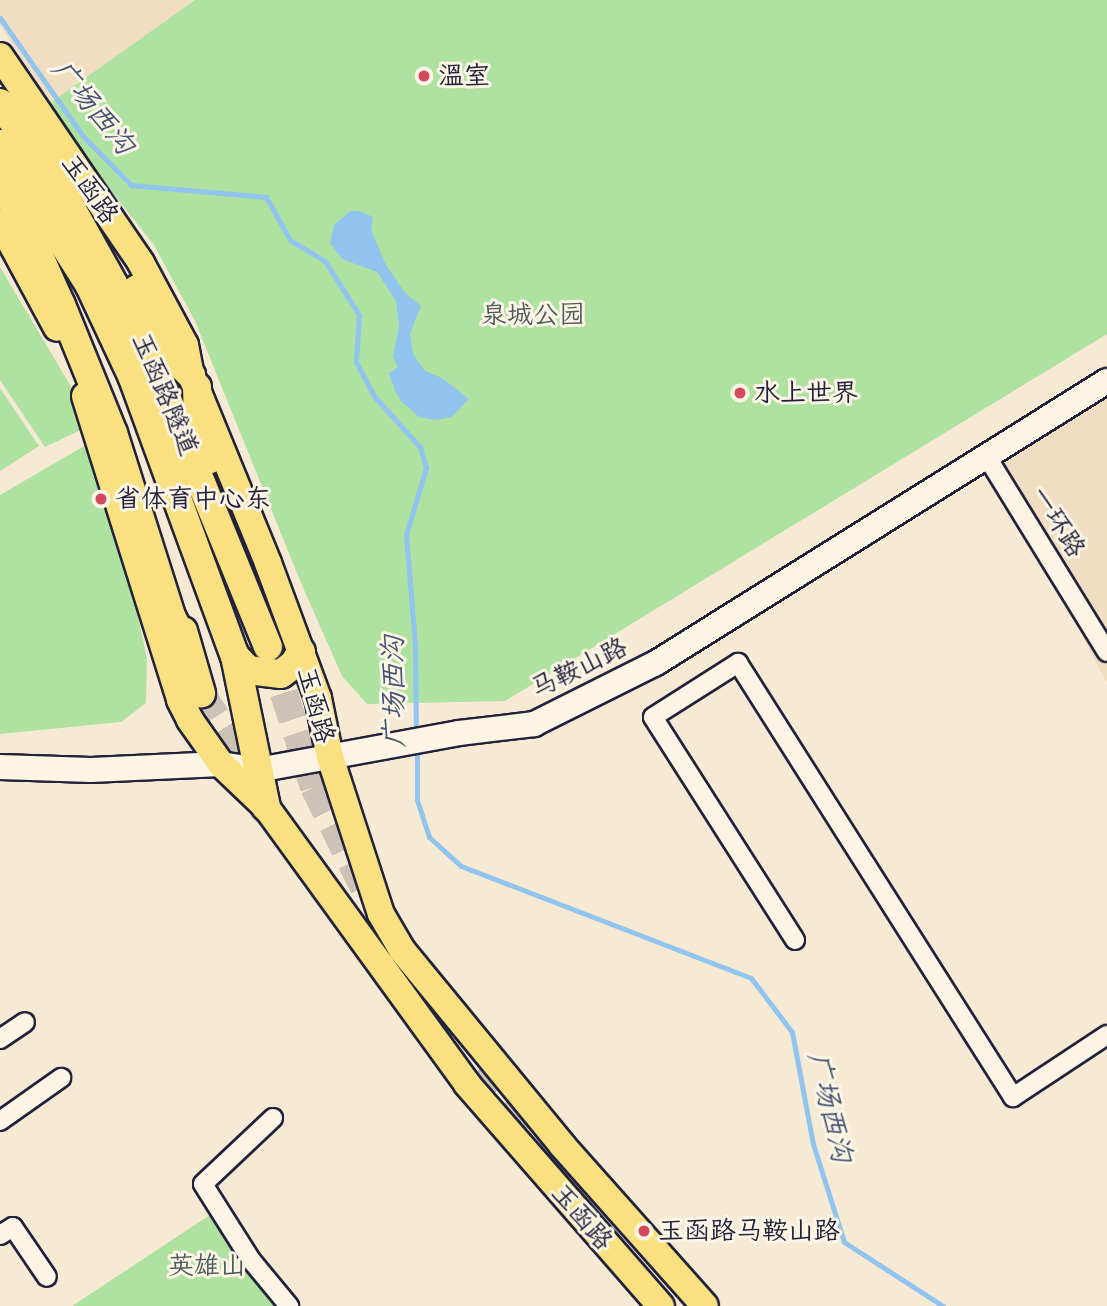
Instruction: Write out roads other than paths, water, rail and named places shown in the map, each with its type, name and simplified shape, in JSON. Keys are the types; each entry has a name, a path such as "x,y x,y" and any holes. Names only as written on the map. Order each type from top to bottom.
{"highway":[{"path":"0,103 60,188 85,205 182,366 194,381 198,423 250,596"},
{"path":"0,144 48,215 90,286 133,378 235,656 266,807"},
{"path":"0,181 22,218 113,433 171,616 188,649"},
{"name":"玉函路隧道","path":"60,188 138,328 250,596 268,646"},
{"name":"玉函路隧道","path":"48,215 121,418 201,693"},
{"path":"235,656 247,670 281,674 294,664 301,652"}],"main road":[{"name":"玉函路","path":"0,56 141,263 186,345 194,381 317,698 330,757 381,914 402,950 562,1145 705,1306"},
{"name":"玉函路","path":"0,222 75,364 180,700 221,764 266,807 467,1084 661,1306"},
{"name":"马鞍山路","path":"0,767 91,770 221,764 258,769 459,733 534,724 644,669 774,592 1107,381"}],"street":[{"name":"一环路","path":"987,457 1107,652"},
{"path":"795,940 653,717 738,663 1013,1097 1107,1035"},
{"path":"0,1039 25,1022"},
{"path":"0,1121 61,1078"},
{"path":"273,1118 203,1184 251,1260 289,1306"},
{"path":"0,1235 13,1227 47,1277"}],"water":[{"path":"350,211 359,211 373,217 371,229 385,263 405,293 421,306 410,334 413,354 425,371 442,378 469,399 452,417 436,420 419,417 401,401 395,391 389,373 398,367 393,357 399,326 396,301 377,272 342,259 330,243 334,225"}],"waterway":[{"name":"广场西沟","path":"0,18 83,136 131,185 266,197 290,240 325,261 359,315 356,362 374,396 420,447 426,468 406,535 415,644 416,735"},
{"name":"广场西沟","path":"417,748 417,800 429,837 461,866 751,978 792,1032 813,1144 844,1242 943,1306"}],"tunnel":[{"path":"271,653 314,787 367,894"},
{"path":"201,693 259,785"},
{"path":"484,1066 511,1105 548,1147"}],"place":[{"name":"温室","path":"424,76"},
{"name":"水上世界","path":"740,393"},
{"name":"省体育中心东","path":"101,499"},
{"name":"玉函路马鞍山路","path":"644,1231"}],"park label":[{"name":"泉城公园","path":"533,315"},
{"name":"英雄山","path":"207,1266"}]}
